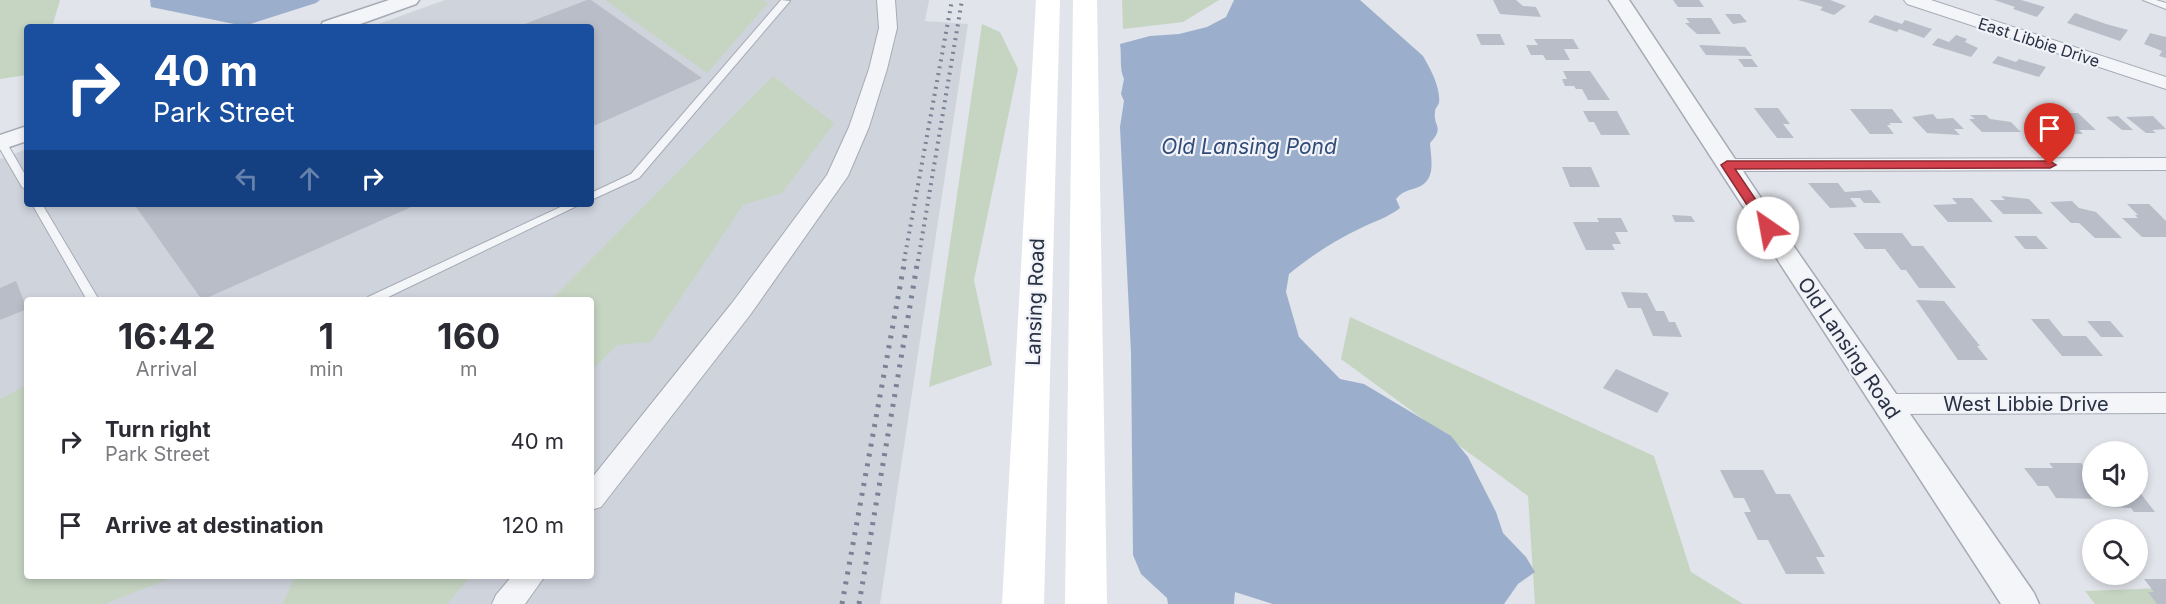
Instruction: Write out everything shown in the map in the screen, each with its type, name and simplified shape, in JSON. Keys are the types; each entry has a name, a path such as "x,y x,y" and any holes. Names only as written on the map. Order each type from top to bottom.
{"main road":[{"name":"Lansing Road","path":"1023,604 1048,0"},
{"path":"1085,0 1086,604"}],"street":[{"path":"340,24 409,0"},
{"path":"594,495 741,309 837,176 859,127 878,69 888,28 886,0"},
{"name":"Old Lansing Road","path":"1619,0 2021,604"},
{"name":"East Libbie Drive","path":"1913,0 2166,83"},
{"path":"1,142 24,134"},
{"path":"1727,165 2166,164"},
{"name":"West Libbie Drive","path":"1887,404 2166,403"},
{"path":"507,604 528,579"}],"lane":[{"path":"594,196 635,176 786,1 784,0"},
{"path":"2148,0 2166,6"},
{"path":"1,142 24,182"},
{"path":"39,207 91,297"},
{"path":"378,297 570,207"}],"shaded area":[{"path":"445,0 929,0 925,21 968,24 880,604 0,604 0,159 24,150 24,207 594,207 594,24 378,24"}],"green space":[{"path":"0,0 60,0 53,24 24,24 24,75 0,79"},
{"path":"605,0 764,0 768,3 707,73"},
{"path":"1122,0 1219,0 1183,22 1123,29"},
{"path":"982,24 1000,32 1018,69 974,280 992,365 929,387"},
{"path":"773,76 834,123 782,193 743,205 651,342 617,345 594,368 594,297 554,297"},
{"path":"1350,317 1654,456 1691,572 1743,604 1535,604 1528,496 1341,359"},
{"path":"24,387 24,579 168,579 105,604 0,604 0,399"},
{"path":"294,579 468,579 447,604 283,604"},
{"path":"2166,588 2166,604 2095,604 2085,591"}],"water":[{"path":"150,0 320,0 250,24 234,24 151,7"},
{"name":"Old Lansing Pond","path":"1234,0 1360,0 1423,56 1432,72 1439,97 1439,103 1435,109 1438,130 1430,143 1432,163 1427,180 1423,185 1398,196 1396,199 1400,208 1342,238 1297,267 1289,274 1286,292 1299,337 1340,379 1364,384 1451,436 1468,457 1496,512 1503,533 1526,557 1535,572 1518,584 1504,604 1273,604 1235,592 1234,604 1168,604 1167,598 1141,574 1133,555 1131,353 1120,127 1124,101 1121,94 1124,79 1120,44 1150,36 1179,34 1207,27 1226,17"}],"building":[{"path":"591,0 702,78 594,126 594,24 525,24"},
{"path":"1493,0 1516,0 1523,6 1536,7 1541,17 1500,14"},
{"path":"1673,0 1699,0 1704,7 1678,7"},
{"path":"1798,0 1830,0 1846,6 1834,15 1820,10 1823,7"},
{"path":"1994,0 2021,0 2045,7 2037,17"},
{"path":"2075,13 2128,30 2120,41 2067,23"},
{"path":"1725,14 1740,14 1747,22 1733,24"},
{"path":"1875,15 1902,24 1905,20 1932,29 1924,38 1899,29 1897,32 1868,22"},
{"path":"1686,18 1711,18 1721,34 1697,34 1685,23 1690,23"},
{"path":"2150,33 2166,37 2166,58 2159,56 2162,51 2144,44"},
{"path":"1476,34 1500,34 1505,45 1481,45"},
{"path":"1956,35 1967,39 1965,42 1978,48 1971,57 1932,45 1938,38 1949,42"},
{"path":"1534,39 1573,39 1579,49 1564,49 1570,60 1546,60 1543,55 1531,55 1526,45 1538,45"},
{"path":"1699,45 1745,47 1752,56 1706,55"},
{"path":"1998,56 2016,62 2019,59 2046,67 2039,77 1992,63"},
{"path":"1738,59 1752,59 1758,67 1744,67"},
{"path":"1563,71 1590,71 1610,100 1588,100 1582,89 1565,86 1562,79 1567,79"},
{"path":"1754,108 1778,108 1790,124 1783,124 1794,138 1777,138"},
{"path":"1850,109 1892,109 1903,123 1887,125 1894,134 1870,134"},
{"path":"1583,111 1617,111 1630,135 1601,135 1594,122 1589,122"},
{"path":"2061,113 2078,113 2096,130 2079,130 2083,134 2041,134 2028,121 2069,121"},
{"path":"1933,114 1937,119 1953,118 1964,129 1954,129 1960,135 1927,133 1912,117"},
{"path":"1970,115 1986,115 1990,119 2011,122 2021,132 1982,132 1969,119 1975,119"},
{"path":"2118,116 2133,130 2122,130 2106,117"},
{"path":"2153,116 2166,129 2152,130 2156,133 2146,133 2126,117"},
{"path":"1562,167 1591,167 1600,187 1570,187"},
{"path":"1808,183 1838,183 1845,192 1871,190 1881,203 1864,203 1860,198 1850,198 1857,207 1830,208"},
{"path":"2001,196 2029,199 2043,214 2003,214 1990,200 2005,200"},
{"path":"1952,198 1972,198 1993,222 1948,222 1933,205 1957,204"},
{"path":"2072,201 2079,208 2096,212 2122,238 2095,238 2079,223 2071,223 2050,202"},
{"path":"2127,204 2149,204 2166,221 2166,237 2142,237 2122,218 2138,218 2135,215 2138,215"},
{"path":"136,207 411,207 209,297 200,297"},
{"path":"1672,215 1691,216 1695,222 1675,222"},
{"path":"1597,218 1621,218 1628,232 1615,232 1621,244 1612,244 1615,250 1586,250 1573,222 1599,222"},
{"path":"1853,233 1902,233 1912,246 1923,246 1956,288 1919,288 1906,270 1901,270 1885,249 1865,249"},
{"path":"2014,236 2036,236 2048,249 2025,249"},
{"path":"16,281 24,301 24,310 0,320 0,288"},
{"path":"1621,292 1647,293 1656,311 1664,311 1669,322 1675,322 1682,337 1653,336 1641,308 1628,308"},
{"path":"1916,300 1944,301 1980,346 1977,346 1988,360 1958,360"},
{"path":"2031,319 2049,319 2063,336 2086,336 2103,356 2062,356"},
{"path":"2087,321 2110,321 2124,337 2101,337"},
{"path":"1616,369 1669,393 1657,413 1603,388"},
{"path":"2049,463 2081,463 2082,499 2056,498 2048,486 2038,486 2024,468 2053,468"},
{"path":"1720,470 1763,470 1776,494 1790,494 1825,557 1816,557 1825,574 1786,574 1768,540 1758,540 1744,512 1751,512 1744,498 1734,498"},
{"path":"2148,503 2155,512 2134,512 2131,508 2107,507 2148,507"},
{"path":"2148,579 2166,579 2166,604 2157,604 2148,592 2154,592 2148,584"}],"railway":[{"path":"904,261 952,0"},
{"path":"918,261 962,0"},
{"path":"842,604 905,259"},
{"path":"859,604 918,259"}],"route":[{"path":"1768,228 1727,165 2050,165"}]}
